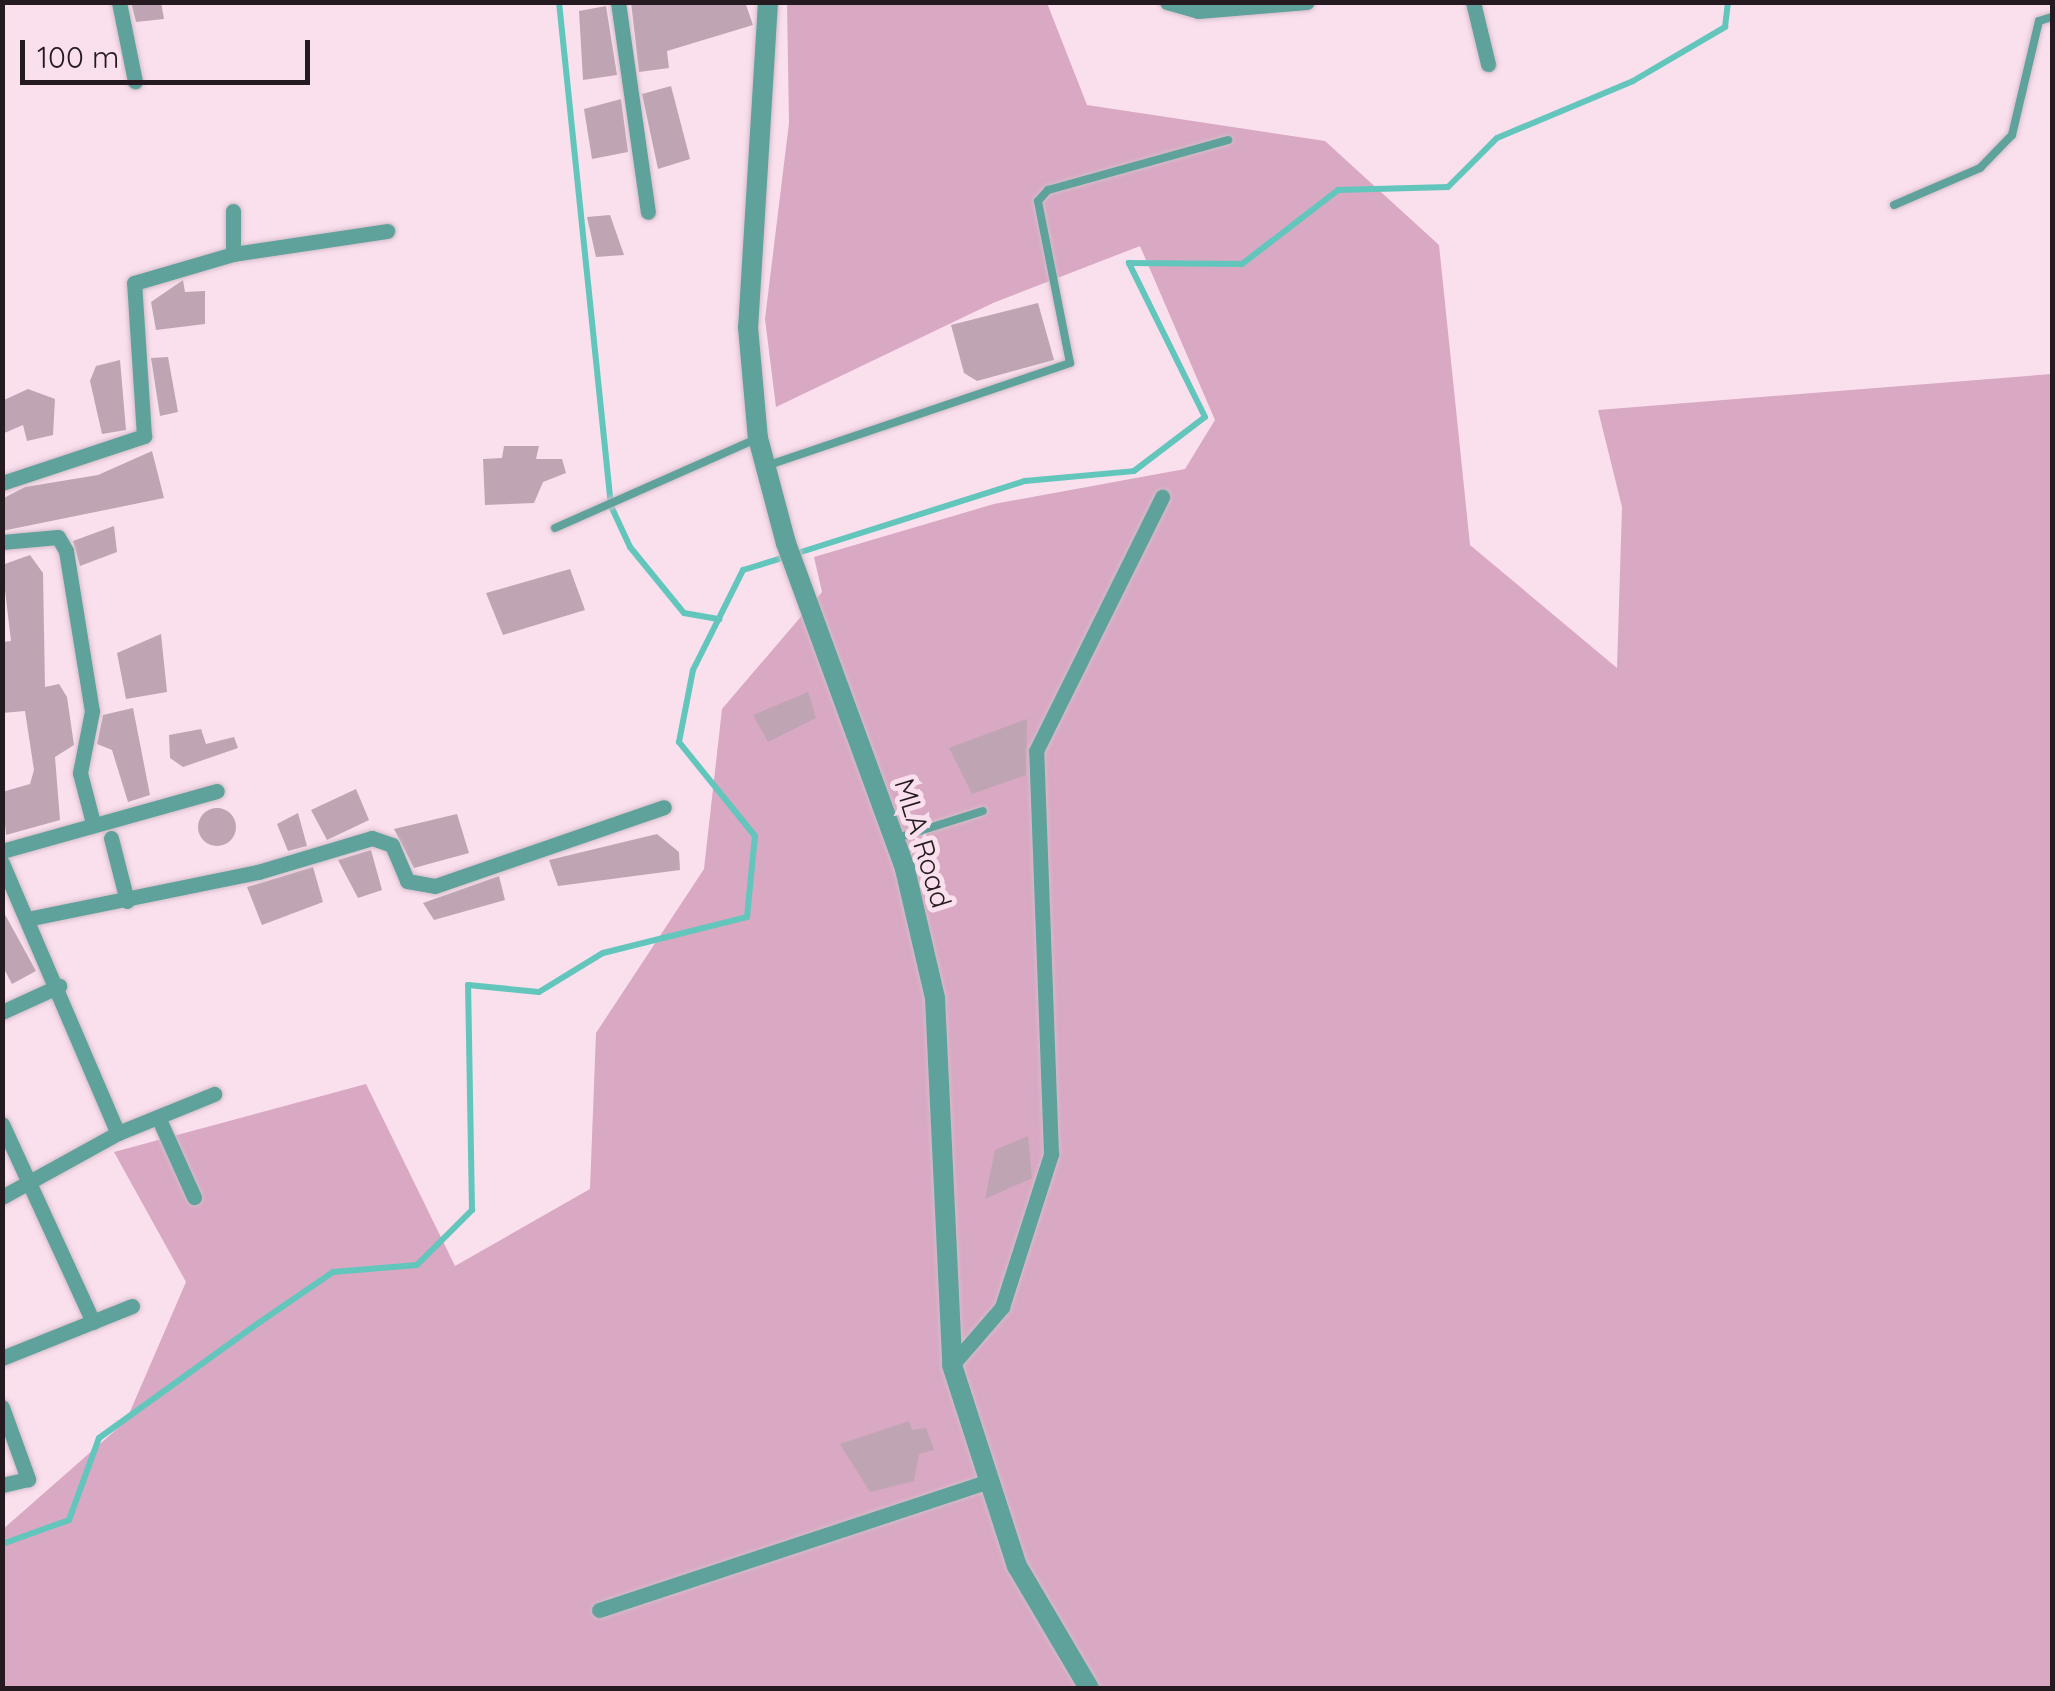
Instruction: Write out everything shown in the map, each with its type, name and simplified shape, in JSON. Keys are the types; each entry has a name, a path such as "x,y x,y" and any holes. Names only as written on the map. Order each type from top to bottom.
{"street":[{"path":"118,2 135,80"},
{"path":"618,2 648,212"},
{"name":"MLA Road","path":"768,2 748,327 758,438 894,839 934,998 952,1365 1017,1566 1089,1688"},
{"path":"1167,2 1198,11 1307,2"},
{"path":"1473,2 1488,64"},
{"path":"233,211 234,254"},
{"path":"2,483 144,436 134,283 234,254 387,232"},
{"path":"952,1365 1002,1307 1052,1154 1036,751 1162,497"},
{"path":"2,542 58,536 66,551 92,711 80,773 92,820"},
{"path":"2,851 92,820 217,791"},
{"path":"27,919 127,901 383,838 407,881 435,886 664,807"},
{"path":"111,838 127,901"},
{"path":"2,863 59,986 118,1133"},
{"path":"2,1012 59,986"},
{"path":"2,1197 30,1185 118,1133 214,1094"},
{"path":"158,1117 194,1197"},
{"path":"2,1124 93,1322"},
{"path":"2,1358 132,1306"},
{"path":"2,1407 28,1479 2,1484"},
{"path":"598,1610 988,1482"}],"lane":[{"path":"1894,205 1980,168 2012,136 2039,21 2052,17"},
{"path":"766,466 1070,363 1038,202 1048,190 1228,140"},
{"path":"554,528 758,438"},
{"path":"894,839 983,811"}],"shaded area":[{"path":"787,3 1047,3 1087,105 1325,141 1439,245 1470,545 1617,668 1622,507 1598,410 2052,374 2052,1688 3,1688 2,1530 126,1421 186,1282 114,1152 366,1084 455,1266 590,1189 596,1033 704,869 722,709 822,592 814,557 994,504 1185,469 1215,420 1140,246 993,303 776,407 765,319 789,123"}],"building":[{"path":"131,2 161,2 164,19 136,22"},
{"path":"631,2 745,2 753,25 667,51 669,68 639,72"},
{"path":"606,6 617,75 583,80 579,11"},
{"path":"671,86 690,159 658,169 642,94"},
{"path":"621,99 628,152 592,159 584,109"},
{"path":"610,215 624,255 596,257 587,217"},
{"path":"183,280 185,292 205,291 205,324 156,330 151,302"},
{"path":"1038,303 1054,360 977,381 964,373 951,325"},
{"path":"168,357 178,412 160,416 151,358"},
{"path":"120,360 126,430 102,434 90,381 96,366"},
{"path":"28,389 55,399 53,435 27,441 23,425 2,434 4,400"},
{"path":"504,446 539,446 536,459 562,459 566,473 543,482 534,503 485,505 483,459 502,458"},
{"path":"152,451 164,498 2,531 2,499 25,487 98,475"},
{"path":"114,526 117,552 80,566 73,541"},
{"path":"30,555 43,573 45,687 59,684 67,697 74,745 55,757 60,820 6,835 2,792 30,784 34,770 25,711 2,713 2,642 11,641 2,565"},
{"path":"570,569 585,610 503,635 486,593"},
{"path":"161,634 167,692 126,699 117,653"},
{"path":"808,692 816,718 768,742 753,715"},
{"path":"133,708 150,795 128,802 112,750 97,744 103,715"},
{"path":"1027,719 1026,775 972,794 949,748"},
{"path":"201,729 206,744 234,737 238,748 183,767 170,758 169,735"},
{"path":"356,789 369,820 327,840 311,810"},
{"path":"217,808 230,814 236,827 230,840 217,846 204,840 198,827 204,814"},
{"path":"298,813 307,846 288,851 277,824"},
{"path":"457,814 469,853 414,868 394,829"},
{"path":"657,834 679,852 680,870 558,886 549,860"},
{"path":"371,850 382,890 358,898 338,860"},
{"path":"313,867 323,902 262,925 247,887"},
{"path":"499,876 505,900 434,920 423,903"},
{"path":"2,909 36,971 12,984 2,965"},
{"path":"1028,1136 1032,1178 985,1199 995,1150"},
{"path":"909,1421 912,1430 926,1428 934,1450 919,1454 914,1481 870,1492 840,1444"}],"waterway":[{"path":"559,2 611,506 630,547 684,613 719,619"},
{"path":"801,552 1025,481 1134,471 1205,417 1129,263 1242,264 1338,190 1448,187 1497,138 1633,81 1725,27 1728,2"},
{"path":"2,1544 69,1520 99,1438 260,1322 333,1272 417,1265 472,1210 468,985 539,992 603,953 747,917 755,836 679,742 693,670 743,570 779,559"}]}
